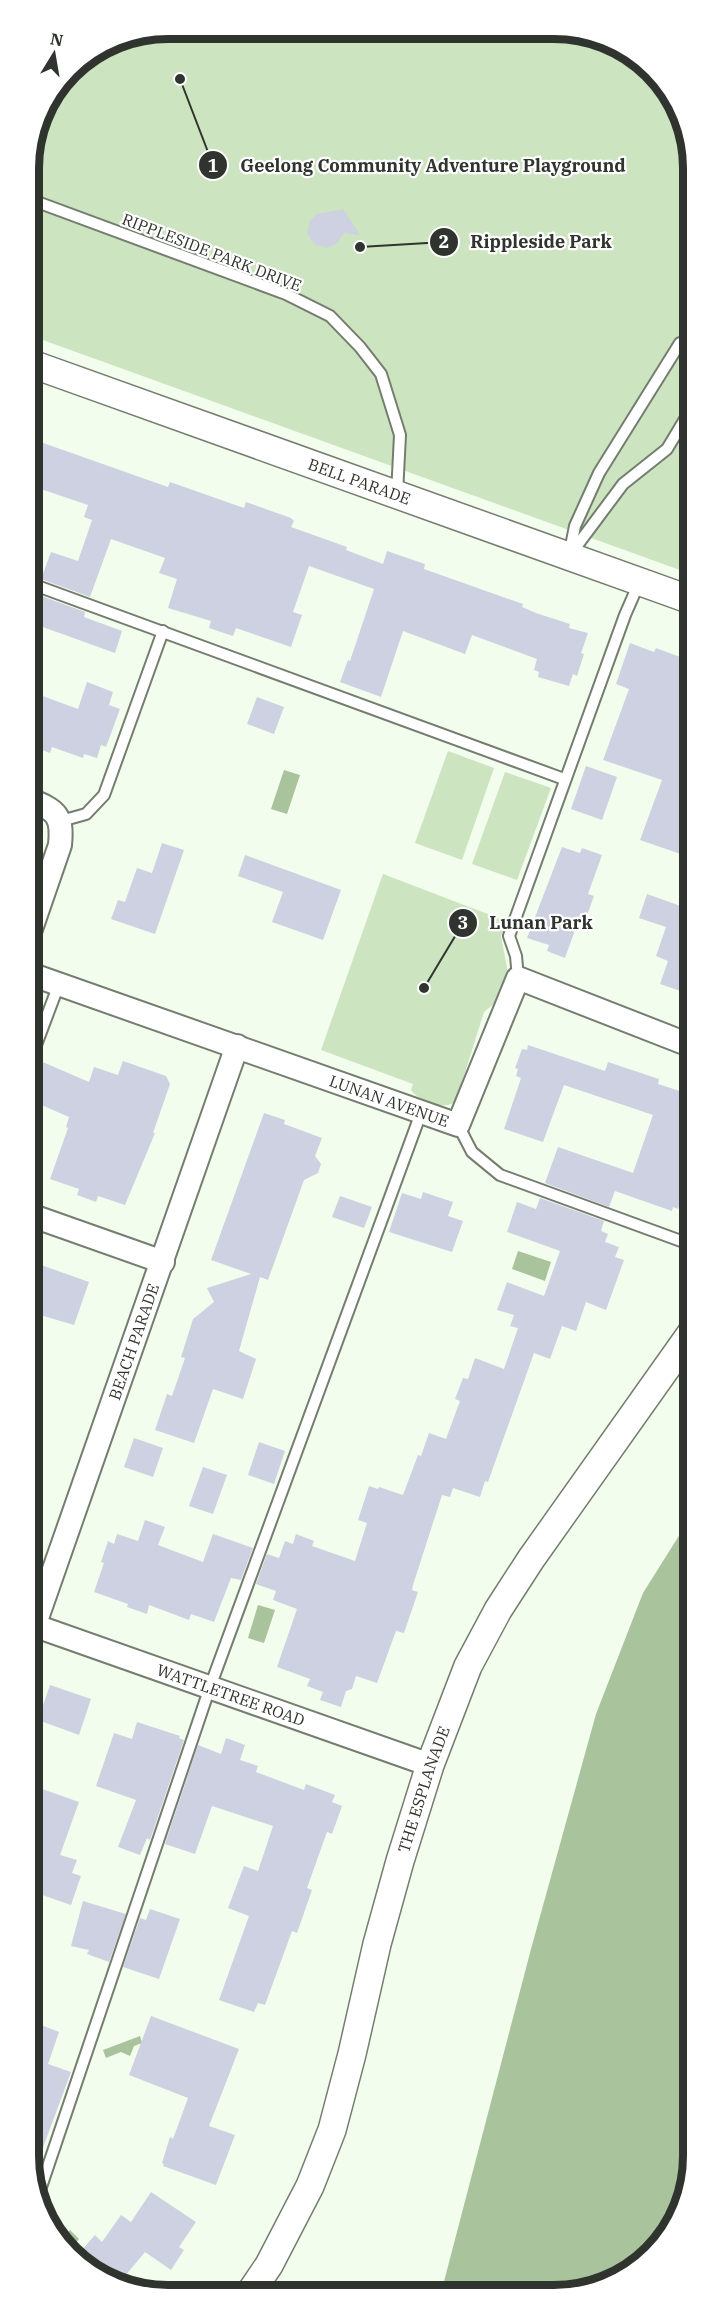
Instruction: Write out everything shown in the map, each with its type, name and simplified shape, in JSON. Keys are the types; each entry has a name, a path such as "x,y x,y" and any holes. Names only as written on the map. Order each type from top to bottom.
{"street":[{"name":"BELL PARADE","path":"39,367 683,597"},
{"path":"39,803 47,806 61,821 60,844 39,906"},
{"name":"LUNAN AVENUE","path":"39,977 458,1125 518,978"},
{"path":"518,978 683,1042"},
{"name":"BEACH PARADE","path":"39,1609 163,1262 237,1046"},
{"path":"39,1218 163,1262"},
{"name":"THE ESPLANADE","path":"255,2285 269,2265 310,2186 332,2130 377,1944 400,1861 430,1765 468,1666 498,1610 567,1507 683,1345"},
{"name":"WATTLETREE ROAD","path":"39,1631 210,1687 430,1765"}],"lane":[{"name":"RIPPLESIDE PARK DRIVE","path":"39,203 286,294 330,316 360,347 381,374 400,435 397,495"},
{"path":"569,556 575,526 599,473 680,343"},
{"path":"569,556 623,484 668,449 683,423"},
{"path":"518,978 516,956 509,936 624,615 639,581"},
{"path":"39,587 564,779"},
{"path":"61,821 86,814 104,795 163,631"},
{"path":"39,1037 59,984"},
{"path":"42,2185 210,1687 422,1113"},
{"path":"458,1125 472,1152 500,1175 683,1242"}],"shaded area":[{"path":"159,39 563,39 579,41 619,56 633,66 656,89 666,103 676,126 681,143 683,168 683,571 39,339 39,159 43,134 56,103 70,84 84,84 84,70 111,52 143,41"},
{"path":"448,751 494,768 462,860 415,843"},
{"path":"284,770 300,775 287,814 271,809"},
{"path":"505,772 551,788 517,880 472,864"},
{"path":"383,874 506,921 501,937 509,977 501,998 484,1012 462,1082 468,1087 457,1101 448,1105 438,1105 415,1095 411,1090 413,1084 321,1050"},
{"path":"518,1251 551,1262 545,1281 512,1269"},
{"path":"683,1529 683,2165 679,2190 666,2221 651,2241 619,2268 603,2275 571,2284 443,2285 531,1949 596,1714 643,1593"},
{"path":"258,1605 275,1610 264,1643 248,1638"},
{"path":"140,2036 142,2043 134,2046 130,2056 121,2052 106,2058 103,2050"},
{"path":"70,2230 79,2239 75,2244 66,2235"}],"building":[{"path":"343,209 360,235 344,233 336,244 327,248 314,244 307,234 310,220 317,214"},
{"path":"39,442 168,487 170,482 244,508 246,502 291,518 294,521 291,527 347,547 346,550 383,564 387,551 425,564 424,569 523,604 522,607 536,613 570,624 569,628 588,633 581,653 584,654 577,676 573,674 569,686 538,677 539,672 534,670 537,659 472,635 465,654 403,631 381,697 340,682 348,660 350,661 374,589 309,566 293,612 302,615 291,647 236,628 233,636 209,628 211,621 168,608 177,579 159,573 165,558 111,539 90,597 41,579 51,552 78,561 92,520 84,517 88,505 39,488"},
{"path":"39,595 85,612 84,617 122,631 115,653 39,626"},
{"path":"630,643 654,652 656,648 683,658 683,855 640,840 662,780 603,760 629,689 616,684"},
{"path":"87,682 113,692 109,705 120,709 106,747 101,745 97,758 84,754 83,758 52,747 50,753 39,749 39,695 78,709"},
{"path":"257,697 284,707 274,734 247,724"},
{"path":"586,766 617,777 602,820 571,809"},
{"path":"162,843 184,850 155,934 111,919 118,900 125,902 137,868 152,873"},
{"path":"562,847 580,853 582,848 602,855 588,894 594,896 585,921 579,919 565,958 547,951 549,945 527,938"},
{"path":"245,855 341,890 323,940 272,922 283,892 238,876"},
{"path":"647,894 683,907 683,992 660,984 668,961 656,956 666,927 639,918"},
{"path":"528,1045 605,1071 608,1062 659,1079 658,1084 683,1092 683,1193 678,1209 673,1207 672,1211 615,1191 609,1207 545,1183 558,1147 633,1173 653,1115 564,1085 543,1142 504,1129 521,1078 516,1076 518,1069 515,1068 522,1049 527,1050"},
{"path":"39,1060 89,1082 94,1067 118,1075 123,1061 166,1076 170,1084 153,1133 155,1133 125,1205 98,1196 96,1202 77,1195 79,1189 50,1179 68,1128 66,1127 69,1117 39,1104"},
{"path":"264,1113 285,1120 284,1124 322,1138 315,1156 321,1164 318,1173 304,1180 268,1280 260,1277 239,1351 256,1359 243,1399 213,1389 194,1443 155,1430 167,1394 172,1396 185,1358 181,1357 193,1319 214,1302 207,1288 251,1274 211,1260"},
{"path":"423,1192 453,1202 448,1216 463,1221 452,1252 389,1232 402,1193 421,1199"},
{"path":"340,1196 372,1207 364,1228 332,1217"},
{"path":"540,1198 604,1221 601,1231 608,1234 605,1242 619,1247 615,1257 624,1260 606,1310 586,1302 576,1331 562,1326 550,1359 534,1353 488,1482 485,1481 480,1497 453,1488 450,1497 442,1495 413,1585 412,1590 418,1592 404,1633 396,1631 377,1683 356,1676 352,1689 346,1691 341,1707 320,1700 323,1692 307,1686 310,1679 277,1667 297,1609 273,1600 276,1591 256,1584 267,1554 279,1558 285,1541 293,1544 296,1534 314,1541 312,1546 355,1561 367,1523 358,1520 369,1486 403,1495 429,1433 446,1439 460,1401 455,1399 463,1378 468,1379 475,1358 504,1369 518,1328 510,1326 514,1315 497,1310 507,1282 544,1296 560,1251 507,1232 517,1202 536,1209"},
{"path":"39,1264 89,1282 74,1325 39,1315"},
{"path":"134,1438 163,1448 153,1477 124,1467"},
{"path":"259,1442 285,1451 274,1484 248,1475"},
{"path":"203,1467 227,1475 213,1514 189,1506"},
{"path":"145,1520 165,1527 158,1545 203,1562 213,1534 253,1548 241,1580 231,1578 214,1622 191,1614 189,1620 149,1605 147,1614 127,1607 128,1604 94,1592 104,1563 101,1562 108,1541 114,1544 117,1534 138,1541"},
{"path":"50,1685 91,1699 79,1735 39,1720"},
{"path":"137,1722 180,1736 179,1738 184,1740 150,1840 147,1838 140,1855 118,1847 136,1800 96,1786 114,1733 132,1739"},
{"path":"226,1738 245,1745 240,1760 258,1766 256,1772 304,1790 306,1784 335,1795 332,1802 342,1806 332,1834 327,1832 307,1888 312,1890 297,1933 292,1931 265,2005 258,2003 254,2012 219,2000 249,1916 228,1908 244,1866 258,1871 273,1826 212,1806 195,1854 165,1844 198,1745 221,1754"},
{"path":"39,1788 79,1802 60,1855 77,1860 72,1873 81,1876 71,1905 39,1894"},
{"path":"83,1901 126,1914 109,1962 87,1954 89,1950 71,1946"},
{"path":"150,1909 180,1919 159,1979 123,1967 140,1918 146,1920"},
{"path":"151,2016 239,2049 209,2126 235,2135 216,2185 163,2166 170,2137 173,2139 188,2098 129,2075"},
{"path":"39,2024 59,2032 48,2064 71,2072 39,2158"},
{"path":"151,2192 196,2222 179,2247 184,2250 171,2270 145,2252 124,2277 96,2263 81,2251 95,2235 102,2242 121,2215 131,2222"}],"place":[{"name":"Geelong Community Adventure Playground","path":"180,79"},
{"name":"Rippleside Park","path":"360,247"},
{"name":"Lunan Park","path":"424,988"}]}
